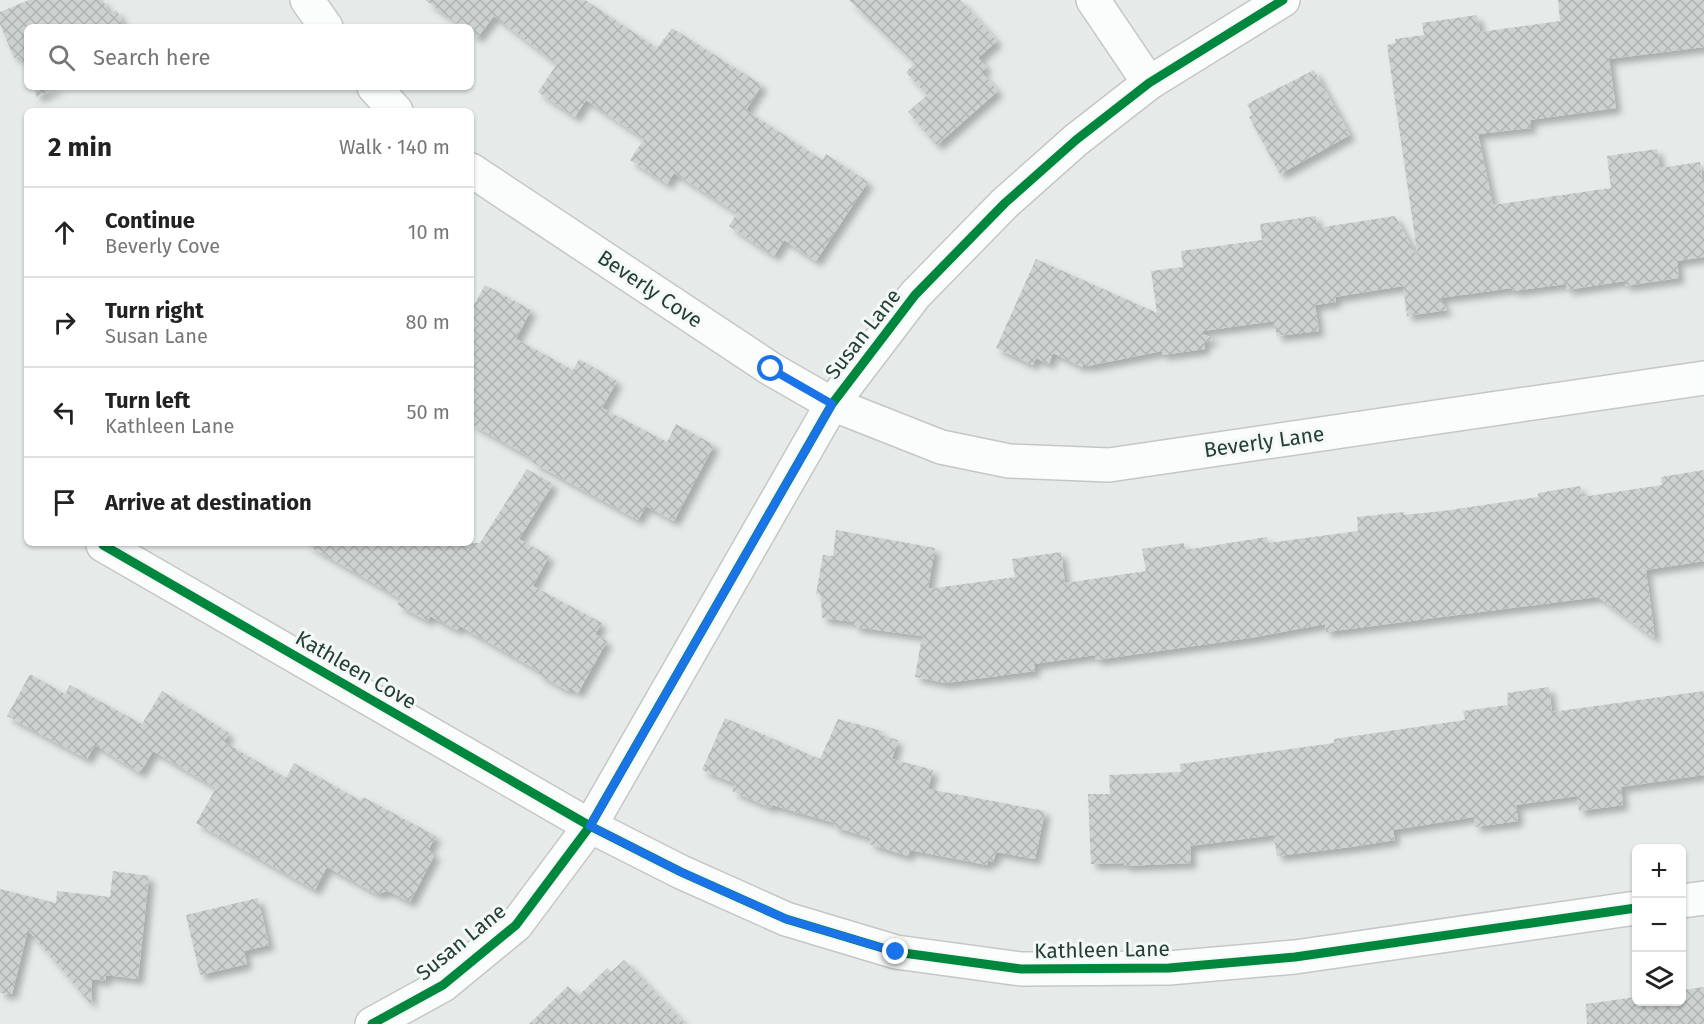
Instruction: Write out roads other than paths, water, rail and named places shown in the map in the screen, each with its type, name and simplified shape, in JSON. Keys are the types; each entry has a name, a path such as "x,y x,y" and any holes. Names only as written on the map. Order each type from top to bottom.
{"street":[{"path":"306,0 324,24"},
{"path":"1094,0 1149,83"},
{"name":"Susan Lane","path":"372,1024 443,985 516,925 590,826 832,404 915,295 1005,203 1076,140 1149,83 1240,24 1283,0"},
{"path":"377,90 393,108"},
{"name":"Beverly Cove","path":"474,172 771,369 832,404"},
{"name":"Beverly Lane","path":"832,404 941,447 1009,461 1109,465 1704,378"},
{"name":"Kathleen Cove","path":"105,546 590,826"},
{"name":"Kathleen Lane","path":"590,826 681,872 786,919 896,952 1021,969 1169,968 1295,957 1632,909"},
{"path":"1686,900 1704,898"}]}
